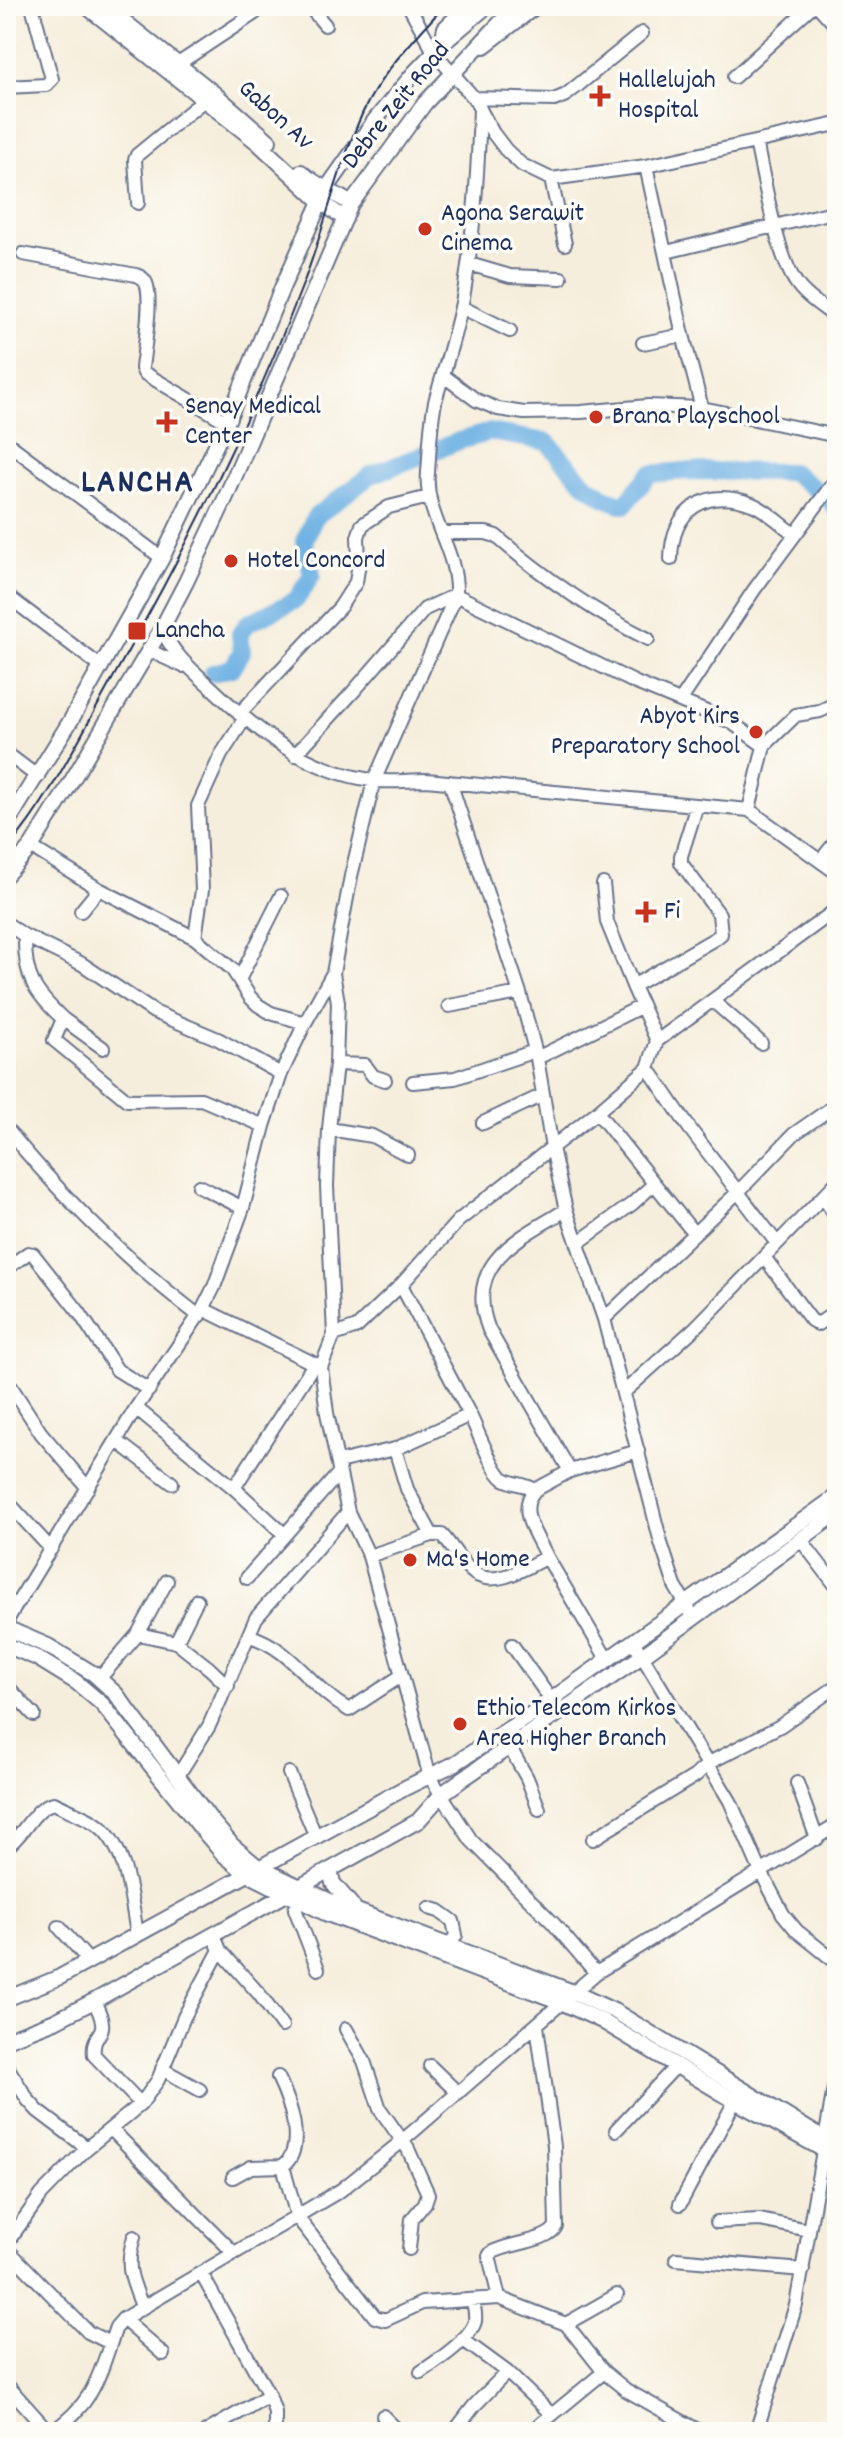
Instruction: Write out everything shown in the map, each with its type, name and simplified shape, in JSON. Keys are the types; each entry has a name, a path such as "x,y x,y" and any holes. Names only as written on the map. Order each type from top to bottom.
{"main road":[{"path":"86,6 205,94"},
{"path":"105,6 178,64 205,94"},
{"path":"438,49 445,28 468,6"},
{"path":"6,825 38,777 162,558 227,422 324,195 375,120 438,49 487,6"},
{"name":"Debre Zeit Road","path":"6,875 31,847 162,628 225,499 351,204 401,132 466,56 516,6"},
{"path":"466,56 502,34 536,6"},
{"name":"Gabon Av","path":"205,94 228,121 324,195 351,204"},
{"name":"Gabon Av","path":"205,94 324,195"},
{"path":"324,195 345,219"},
{"path":"294,261 320,273"},
{"path":"6,1999 32,1990 89,1961 252,1870 454,1764 551,1700 837,1496"},
{"path":"6,2040 55,2021 94,2001 418,1821 442,1794 642,1656 837,1513"},
{"path":"6,1625 48,1646 99,1679 126,1705 177,1777 252,1870"},
{"path":"6,1645 37,1658 76,1682 102,1704 223,1854 291,1891 602,2021 735,2101 828,2145"},
{"path":"240,1852 255,1856 283,1854"},
{"path":"214,1892 222,1869 223,1854"},
{"path":"330,1870 333,1883 355,1917"},
{"path":"258,1908 280,1905 334,1923 355,1917 573,1992 616,2012 685,2052 828,2145 837,2157"}],"street":[{"path":"6,87 46,85 52,79 32,6"},
{"path":"178,64 255,13 259,6"},
{"path":"309,6 325,25"},
{"path":"409,6 506,150 522,165 551,179 646,166 837,124"},
{"path":"734,77 815,6 837,27"},
{"path":"477,103 554,100 566,95 642,33"},
{"path":"138,203 137,155 205,94"},
{"path":"6,1625 136,1408 201,1313 243,1208 281,1074 333,973 351,876 374,781 456,595 457,577 452,556 429,497 427,476 436,401 469,264 477,181 477,103"},
{"path":"756,142 775,227 795,282 837,318"},
{"path":"646,166 702,408"},
{"path":"551,179 565,244"},
{"path":"666,252 837,211"},
{"path":"23,254 143,278 147,284 148,326 142,368 148,376 227,422"},
{"path":"469,264 510,276 561,278"},
{"path":"461,307 510,331"},
{"path":"643,343 683,335"},
{"path":"444,376 476,400 498,409 524,413 648,406 702,408 835,436 837,417"},
{"path":"6,442 162,558"},
{"path":"681,700 794,534 837,478"},
{"path":"671,559 671,538 677,524 699,504 719,496 755,505 794,534"},
{"path":"195,938 202,890 198,806 228,742 242,716 340,607 356,582 358,537 362,525 389,507 429,497"},
{"path":"442,533 486,533 496,536 560,588 648,639"},
{"path":"6,595 100,666"},
{"path":"456,595 636,683 731,722 764,746"},
{"path":"295,755 425,609 456,595"},
{"path":"162,628 171,647 242,716 295,755 342,774 374,781 426,780 749,810 837,873"},
{"path":"148,650 174,660 196,674"},
{"path":"749,810 764,746 792,717 820,711 837,703"},
{"path":"6,753 38,777"},
{"path":"450,782 520,993 536,1054 566,1210 604,1319 664,1554 675,1586 694,1618"},
{"path":"633,986 721,934 719,914 681,863 697,805"},
{"path":"821,860 837,840"},
{"path":"31,847 99,889 195,938 223,959 258,1005 271,1013 305,1023"},
{"path":"603,884 607,922 640,1007 657,1041"},
{"path":"81,911 99,889"},
{"path":"240,978 281,896"},
{"path":"334,1335 357,1327 401,1285 458,1221 648,1068 657,1041 837,909"},
{"path":"6,923 25,936 82,964 154,1012 218,1039 281,1074"},
{"path":"25,936 26,967 44,1002 103,1048"},
{"path":"234,1488 318,1365 334,1335 327,1186 338,1002 333,973"},
{"path":"449,1006 520,993"},
{"path":"713,1001 761,1043"},
{"path":"413,1082 455,1078 536,1054 640,1007"},
{"path":"63,1019 54,1036 57,1045 127,1100 201,1099 264,1126"},
{"path":"336,1064 365,1065 373,1076 385,1080"},
{"path":"648,1068 776,1242"},
{"path":"483,1123 543,1095"},
{"path":"604,1319 738,1192 794,1134 837,1104"},
{"path":"597,1112 693,1232"},
{"path":"6,1128 32,1160 126,1258 201,1313 318,1365"},
{"path":"329,1129 362,1132 408,1155"},
{"path":"624,1392 668,1354 837,1182"},
{"path":"579,1242 654,1184"},
{"path":"199,1186 243,1208"},
{"path":"823,1197 837,1218"},
{"path":"566,1210 512,1244 491,1264 481,1293 483,1314 489,1330 570,1471"},
{"path":"6,1269 28,1253 33,1254 79,1312 117,1370 149,1390"},
{"path":"764,1257 811,1320 818,1324 837,1311"},
{"path":"401,1285 500,1475 535,1490"},
{"path":"318,1365 348,1512 369,1556 430,1777 471,1840 553,1923 596,1973"},
{"path":"6,1379 41,1433 88,1488"},
{"path":"136,1408 234,1488 285,1535"},
{"path":"247,1578 338,1467 395,1449 470,1415"},
{"path":"117,1441 172,1483"},
{"path":"395,1449 407,1489 432,1535"},
{"path":"607,1659 547,1557 526,1512 528,1498 535,1490 570,1471 638,1451"},
{"path":"6,1500 51,1549"},
{"path":"177,1777 209,1726 256,1618 348,1512"},
{"path":"369,1556 432,1535 442,1535 475,1574 483,1577 508,1576 547,1557"},
{"path":"801,1540 837,1587"},
{"path":"99,1679 138,1634 167,1581"},
{"path":"176,1642 197,1600"},
{"path":"138,1634 176,1642 228,1686"},
{"path":"250,1636 282,1650 307,1678 349,1710 401,1676"},
{"path":"633,1641 730,1801 783,1914 797,1931 837,1963"},
{"path":"512,1645 551,1700"},
{"path":"6,1685 34,1715"},
{"path":"593,1839 695,1776 709,1763 780,1726 837,1686"},
{"path":"510,1748 527,1778 539,1809"},
{"path":"289,1773 316,1837"},
{"path":"797,1783 817,1839"},
{"path":"6,1847 49,1803 97,1824 109,1835 127,1873 137,1934"},
{"path":"6,2384 50,2432 71,2419 91,2395 110,2343 123,2319 341,2190 596,1973 837,1825"},
{"path":"429,1908 448,1915 453,1921 456,1935 449,1947"},
{"path":"295,1909 318,1969"},
{"path":"59,1927 89,1961"},
{"path":"213,1934 220,1950 260,1995 282,2026"},
{"path":"110,2343 82,2326 6,2246 42,2194 87,2148 141,2104 152,2090 184,2017 220,1950"},
{"path":"94,2001 104,2019 104,2027 92,2049 94,2055 141,2104"},
{"path":"499,2298 489,2256 491,2253 518,2242 548,2236 556,2226 554,2146 537,2026"},
{"path":"346,2029 364,2061 380,2109 415,2160 428,2194 412,2219 409,2249"},
{"path":"6,2065 38,2111 87,2148"},
{"path":"616,2130 677,2065"},
{"path":"430,2066 458,2093"},
{"path":"162,2069 200,2090"},
{"path":"756,2432 796,2305 808,2230 828,2145 837,2071"},
{"path":"233,2177 251,2167 283,2166 291,2160 294,2141 291,2105 278,2077"},
{"path":"680,2204 735,2101"},
{"path":"111,2129 234,2253"},
{"path":"283,2166 297,2217 380,2320 422,2303 499,2298 566,2324 604,2372 640,2398 701,2432"},
{"path":"717,2222 760,2220 808,2230"},
{"path":"134,2237 127,2258 129,2273 142,2306"},
{"path":"676,2259 803,2270"},
{"path":"202,2275 269,2395 275,2412 275,2432"},
{"path":"566,2324 617,2295"},
{"path":"421,2372 468,2333 475,2318 473,2300"},
{"path":"123,2319 163,2354"},
{"path":"462,2339 507,2372 551,2414"},
{"path":"454,2432 507,2372"},
{"path":"531,2432 604,2372"},
{"path":"206,2432 269,2395"},
{"path":"383,2416 399,2432"}],"waterway":[{"path":"213,673 232,668 242,652 240,634 248,623 296,600 312,575 304,541 315,517 371,475 490,432 547,442 585,484 607,499 624,505 650,474 686,471 792,472 830,500 837,510"}],"tram line":[{"path":"6,851 37,810 64,766 167,581 216,483 283,334 363,112 399,56 444,6"}],"place":[{"name":"Hallelujah Hospital","path":"600,96"},
{"name":"Agona Serawit Cinema","path":"425,229"},
{"name":"Brana Playschool","path":"596,417"},
{"name":"Senay Medical Center","path":"167,422"},
{"name":"Hotel Concord","path":"231,561"},
{"name":"Lancha","path":"137,631"},
{"name":"Abyot Kirs Preparatory School","path":"756,732"},
{"name":"Fi","path":"646,912"},
{"name":"Ma's Home","path":"410,1560"},
{"name":"Ethio Telecom Kirkos Area Higher Branch","path":"460,1724"}],"district":[{"name":"LANCHA","path":"138,484"}]}
